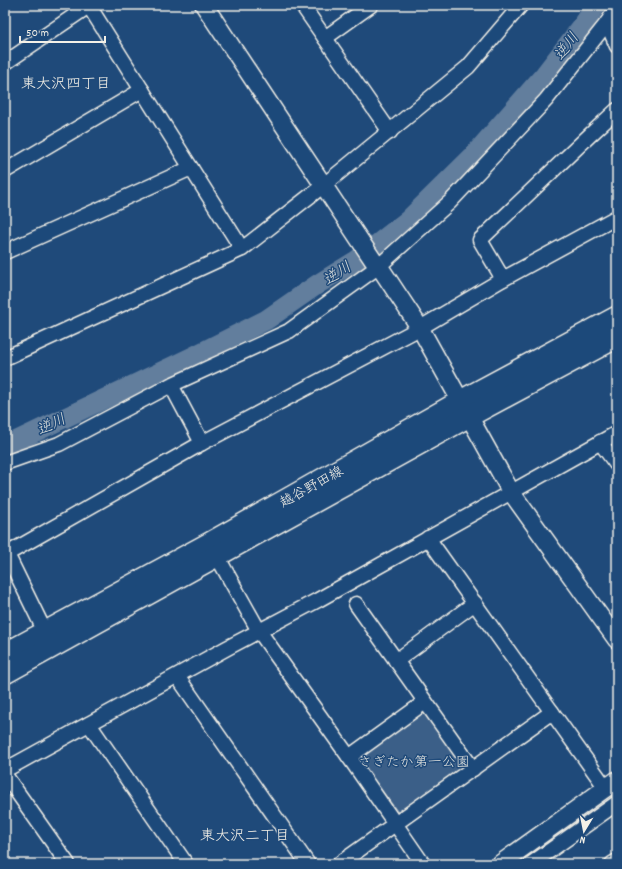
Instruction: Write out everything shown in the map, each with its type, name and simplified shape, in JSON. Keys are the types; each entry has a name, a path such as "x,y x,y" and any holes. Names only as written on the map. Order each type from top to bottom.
{"main road":[{"name":"越谷野田線","path":"5,673 217,556 617,317"},
{"name":"越谷野田線","path":"5,654 210,543 465,409 617,337"}],"street":[{"path":"5,63 89,5 242,249"},
{"path":"204,5 361,242 420,328 511,492 617,640"},
{"path":"302,5 390,132"},
{"path":"325,38 371,5"},
{"path":"5,356 242,249 390,132 468,67 521,5"},
{"path":"5,463 59,444 171,385 288,331 376,263 450,202 546,100 617,8"},
{"path":"607,22 617,46"},
{"path":"5,171 142,90"},
{"path":"502,279 480,240 617,110"},
{"path":"5,252 191,168"},
{"path":"45,632 6,553 202,443 420,328 502,279 617,216"},
{"path":"171,385 202,443"},
{"path":"5,770 318,600 617,433"},
{"path":"600,442 617,465"},
{"path":"428,538 552,712 614,784 500,864"},
{"path":"217,556 259,631 423,864"},
{"path":"396,661 475,603"},
{"path":"356,604 473,769"},
{"path":"177,676 308,864"},
{"path":"349,757 425,702"},
{"path":"339,864 552,712"},
{"path":"89,724 186,864"},
{"path":"5,774 68,864"},
{"path":"531,864 617,803"},
{"path":"612,864 617,861"}],"green space":[{"name":"さぎたか第一公園","path":"420,712 426,713 462,765 461,772 400,815 357,756"}],"waterway":[{"name":"逆川","path":"5,446 266,320 318,284 357,260 407,221 473,156 545,74 583,25 596,5"},
{"path":"515,864 617,791"}],"district":[{"name":"東大沢四丁目","path":"66,83"},
{"name":"東大沢二丁目","path":"245,835"}]}
